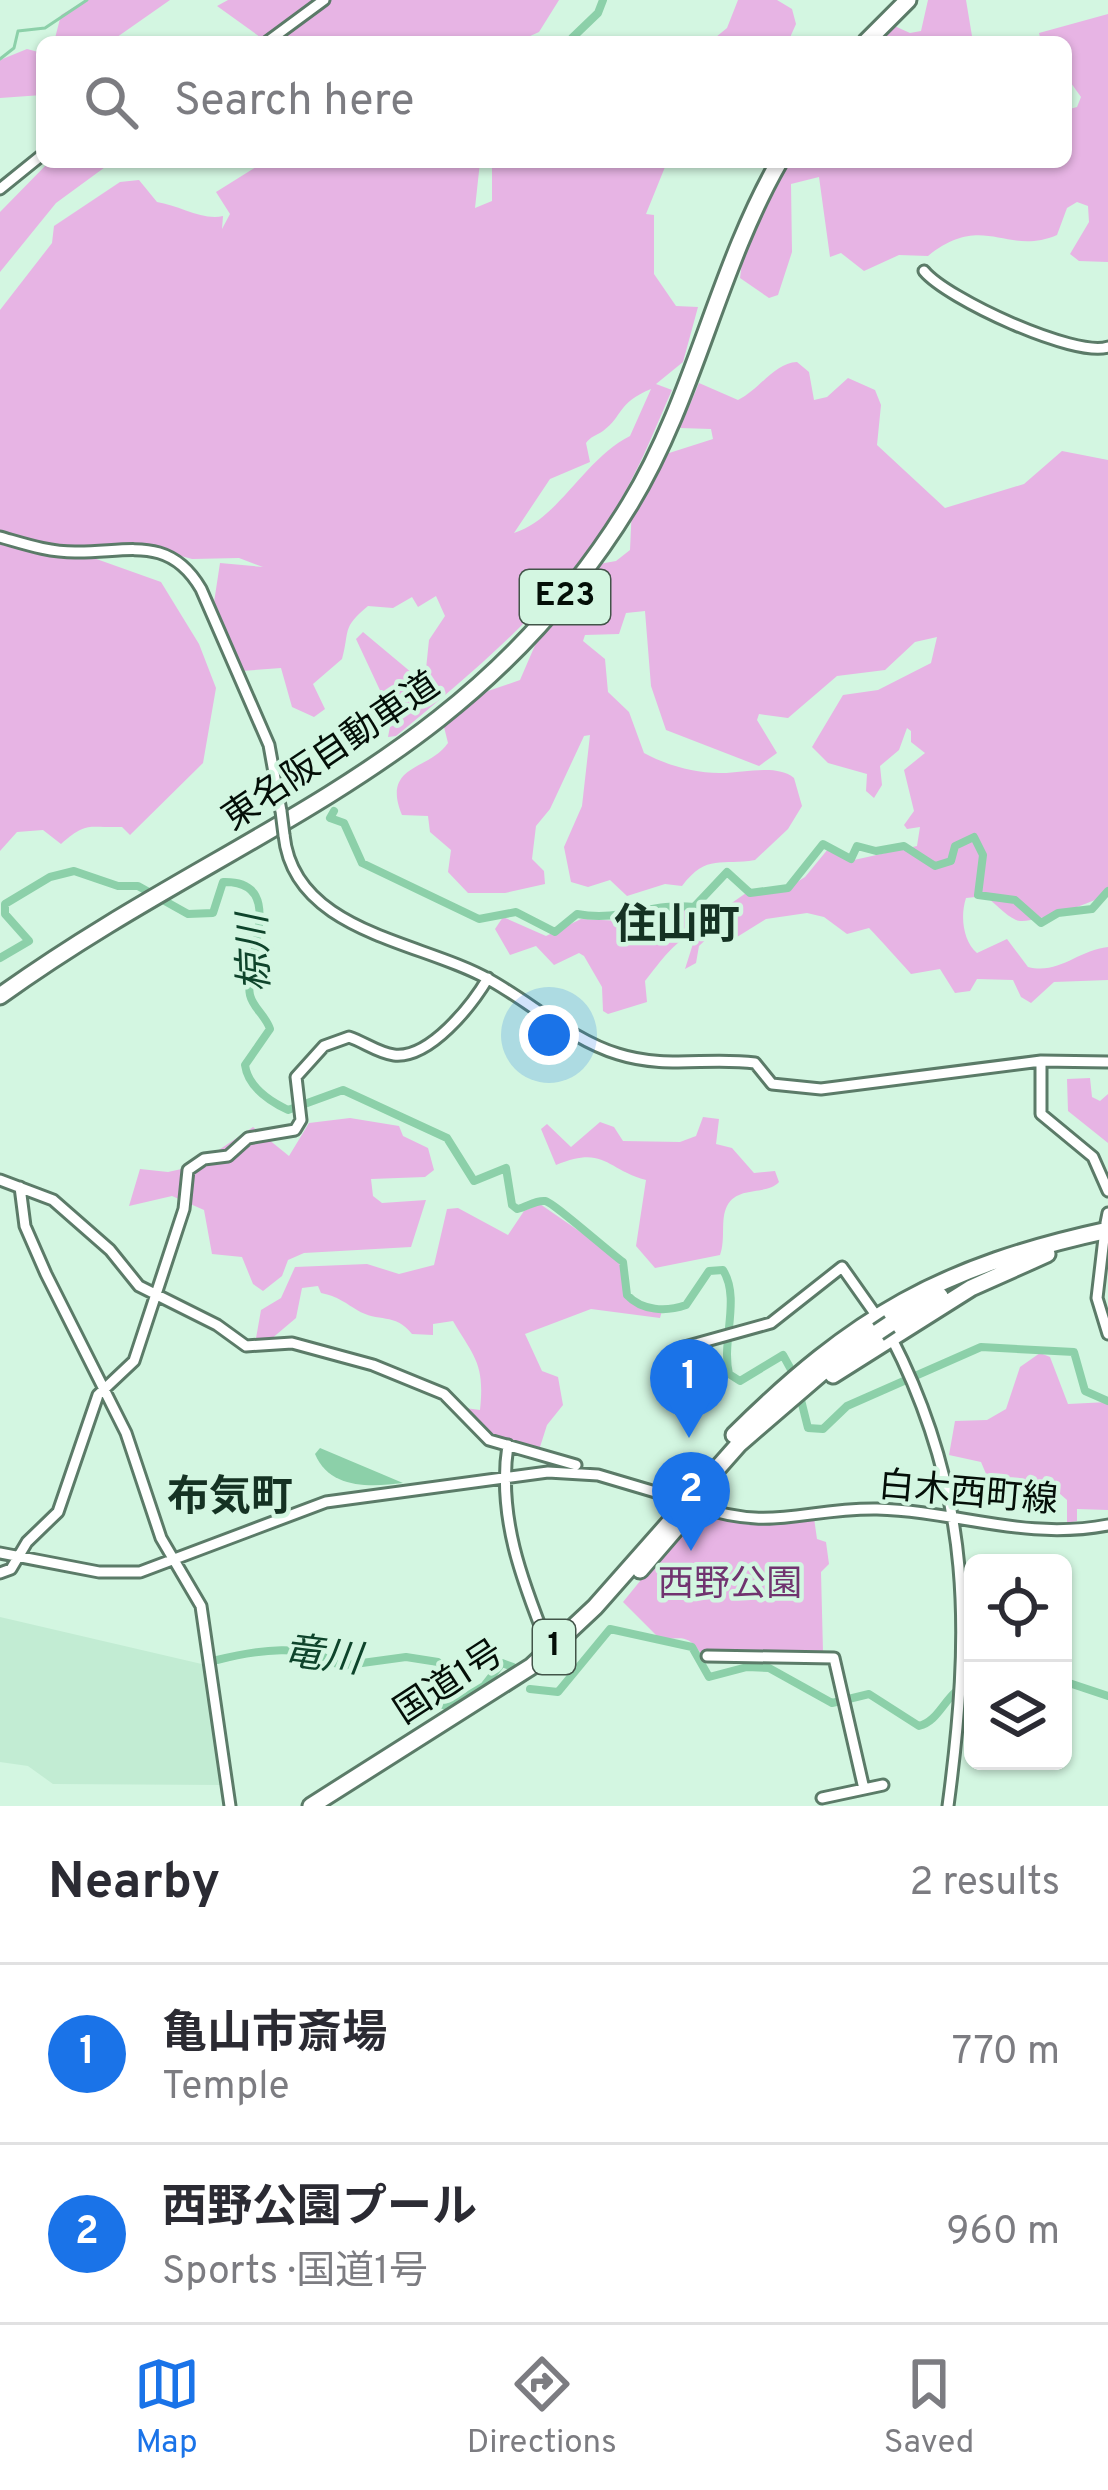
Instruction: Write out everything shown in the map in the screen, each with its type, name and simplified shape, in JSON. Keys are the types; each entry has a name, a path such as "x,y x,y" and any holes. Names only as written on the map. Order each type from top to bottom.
{"highway":[{"path":"868,36 904,0"},
{"name":"東名阪自動車道","path":"0,993 401,744 480,680 552,604 604,535 652,451 773,168"},
{"path":"822,1369 875,1313 901,1298 999,1258 1107,1227"},
{"name":"国道1号","path":"320,1806 496,1700 555,1653 757,1426 822,1369 986,1274 1107,1227"},
{"name":"1","path":"887,1331 913,1325 971,1288 1065,1245"},
{"path":"555,1653 621,1592 685,1502 757,1426"},
{"name":"国道1号","path":"310,1806 555,1653"}],"street":[{"path":"275,36 324,0"},
{"path":"0,189 36,159"},
{"path":"924,271 950,292 1076,349 1108,347"},
{"path":"0,537 59,552 150,548 187,569 201,589 265,734 290,865 311,895 400,946 488,978 611,1052 678,1066 755,1064 776,1086 890,1084 1041,1061 1108,1062"},
{"path":"0,1573 11,1569 58,1512 102,1389 132,1364 184,1209 188,1170 204,1159 228,1156 248,1138 293,1132 299,1106 296,1077 323,1046 349,1037 405,1054 454,1024 488,978"},
{"path":"1041,1061 1041,1114 1090,1154 1108,1191"},
{"path":"0,1180 57,1203 154,1296 208,1320 246,1346 295,1344 430,1387 448,1397 480,1434 576,1466"},
{"path":"20,1187 26,1226 127,1433 174,1563 202,1612 230,1806"},
{"path":"1107,1227 1096,1298 1108,1334"},
{"path":"682,1412 662,1387 663,1375 684,1346 771,1323 842,1268 875,1313 917,1389 941,1453 955,1522 965,1609 948,1806"},
{"path":"508,1445 504,1478 512,1539 555,1653"},
{"name":"白木西町線","path":"0,1553 119,1574 174,1563 326,1502 504,1478 581,1473 757,1522 878,1509 1055,1534 1108,1525"},
{"path":"707,1656 829,1657 836,1662 864,1789"},
{"path":"822,1798 883,1785"}],"shaded area":[{"path":"320,1448 403,1483 365,1485 341,1480 322,1466 315,1454"},
{"path":"0,1617 206,1665 225,1785 53,1784 28,1766 0,1762"}],"green space":[{"path":"86,0 170,0 119,36 56,36 61,15"},
{"path":"228,0 559,0 539,32 530,36 259,36 217,6"},
{"path":"738,0 777,0 792,9 796,24 791,36 717,36 727,28"},
{"path":"928,0 966,0 972,36 880,36 890,24 910,33 921,31"},
{"path":"1108,14 1108,262 1079,261 1070,254 1089,222 1088,206 1077,202 1067,208 1057,235 1023,241 965,237 928,256 899,255 864,271 841,253 830,257 819,177 791,184 792,252 778,295 769,298 740,278 744,247 780,168 1072,168 1072,108 1081,97 1072,84 1072,36 1039,33"},
{"path":"27,49 36,51 36,95 0,98 0,60"},
{"path":"43,168 104,168 56,203 0,272 0,212"},
{"path":"254,168 479,168 475,208 492,201 492,168 665,168 646,214 654,215 654,274 676,306 698,307 683,362 656,384 672,390 638,467 603,528 552,594 492,654 396,736 388,737 392,716 356,639 363,632 418,678 426,669 429,640 445,616 436,596 418,607 412,597 393,608 368,606 359,613 348,630 342,659 313,684 325,709 314,717 292,707 281,668 241,671 213,609 220,563 263,567 239,558 192,559 133,543 88,549 88,556 161,582 199,644 216,688 203,763 130,835 122,827 88,827 61,844 43,830 17,832 0,851 0,310 52,243 54,226 120,182 139,180 157,202 223,216 222,229 230,214 216,192","holes":["651,389 630,436 545,515 514,533 550,479 590,462 586,443 632,399"]},
{"path":"797,362 809,372 814,400 827,397 848,378 875,390 881,405 877,445 945,508 1024,484 1062,451 1108,460 1108,894 1023,921 985,896 966,898 963,920 977,953 1007,939 1028,967 1049,968 1108,947 1108,980 1054,982 1031,1003 1021,997 1013,980 977,979 970,991 955,993 940,969 911,974 869,928 847,934 824,917 807,913 766,919 737,937 715,931 699,946 696,963 685,969 697,931 689,935 645,981 647,1002 608,1014 603,1011 602,987 584,956 579,953 554,965 536,946 510,955 495,929 503,917 546,936 581,919 622,921 640,916 654,924 676,909 726,907 746,893 786,889 805,877 828,849 854,860 917,846 920,827 904,825 914,811 904,770 925,753 911,742 911,731 907,728 899,750 880,766 882,785 874,798 866,791 867,774 828,763 812,747 843,695 878,690 931,663 937,637 915,642 885,670 837,676 788,718 759,714 757,720 777,753 759,766 666,730 651,686 645,611 626,613 619,634 585,635 583,641 605,659 608,692 629,712 644,753 700,772 768,770 794,778 802,806 788,829 755,860 707,865 682,886 665,884 627,896 610,880 588,887 571,882 564,847 582,806 590,735 584,736 550,809 536,826 532,859 544,871 545,884 505,893 468,893 448,872 451,850 430,832 428,816 402,815 397,798 402,777 448,743 443,723 488,691 520,680 539,636 599,564 616,561 630,550 632,506 666,454 713,439 711,429 680,428 699,383 738,400 781,367"},
{"path":"1090,1078 1092,1097 1100,1101 1108,1094 1108,1143 1068,1111 1067,1079"},
{"path":"703,1117 719,1119 716,1144 732,1148 754,1173 775,1171 779,1182 738,1195 727,1206 720,1255 655,1268 636,1246 646,1180 595,1158 556,1165 541,1129 547,1124 571,1147 600,1122 614,1127 623,1141 680,1142 696,1136"},
{"path":"350,1118 399,1126 403,1136 428,1148 434,1170 425,1177 371,1179 373,1196 382,1203 426,1200 411,1247 304,1253 288,1260 282,1276 263,1291 253,1284 242,1257 212,1254 204,1210 172,1196 129,1206 140,1169 168,1172 195,1166 253,1127 289,1156 309,1123"},
{"path":"540,1204 618,1258 628,1295 662,1311 660,1318 591,1309 525,1334 542,1371 558,1377 563,1405 547,1425 540,1447 492,1438 458,1407 480,1410 481,1381 476,1361 453,1321 433,1324 433,1335 412,1334 393,1320 365,1314 321,1293 318,1286 302,1288 296,1318 270,1340 255,1344 261,1310 281,1298 295,1267 367,1264 399,1274 434,1265 447,1209 458,1208 508,1235 524,1211"},
{"path":"1040,1353 1050,1357 1068,1404 1108,1402 1108,1510 1077,1509 1077,1521 1067,1523 1067,1500 1051,1486 1034,1488 1040,1509 992,1488 981,1462 949,1455 955,1421 987,1420 1006,1409 1020,1367"},
{"name":"西野公園","path":"709,1513 760,1525 814,1518 817,1539 826,1542 829,1564 821,1572 823,1652 702,1655 687,1640 659,1638 623,1602 684,1527"}],"waterway":[{"path":"0,59 14,48 18,31 45,28 87,0"},
{"path":"574,36 598,13 603,0"},
{"path":"334,811 330,818 344,823 362,863 479,919 516,912 555,932 577,914 608,916 694,907 727,872 750,893 788,888 823,844 851,859 857,846 876,851 904,846 935,866 951,861 955,846 974,837 983,855 978,895 1015,900 1041,923 1058,913 1092,909 1108,891"},
{"name":"椋川","path":"0,958 29,941 5,914 5,904 50,877 74,871 118,886 138,886 188,914 213,913 223,882 243,885 254,894 259,908 250,995 270,1029 245,1065 260,1092 288,1110 343,1090 447,1138 474,1181 506,1168 512,1205 517,1209 545,1201 559,1210 623,1262 627,1295 647,1307 686,1305 709,1271 723,1270 731,1307 729,1374 740,1381 783,1355 794,1375"},
{"name":"椋川","path":"800,1396 808,1428 823,1429 847,1406 981,1347 1074,1352 1085,1391 1108,1401"},
{"name":"竜川","path":"530,1689 558,1692 610,1629 692,1647 709,1677 747,1667 769,1668 832,1703 869,1694 919,1726 964,1686"},
{"name":"竜川","path":"217,1660 281,1650 327,1658 340,1666 406,1657 438,1662 444,1669 437,1689 440,1704 449,1707 484,1686 502,1663 513,1667"},
{"name":"竜川","path":"1072,1684 1108,1696"}],"place":[{"name":"亀山市斎場","path":"689,1438"},
{"name":"西野公園プール","path":"691,1551"}],"district":[{"name":"住山町","path":"677,927"},
{"name":"布気町","path":"230,1499"}]}
